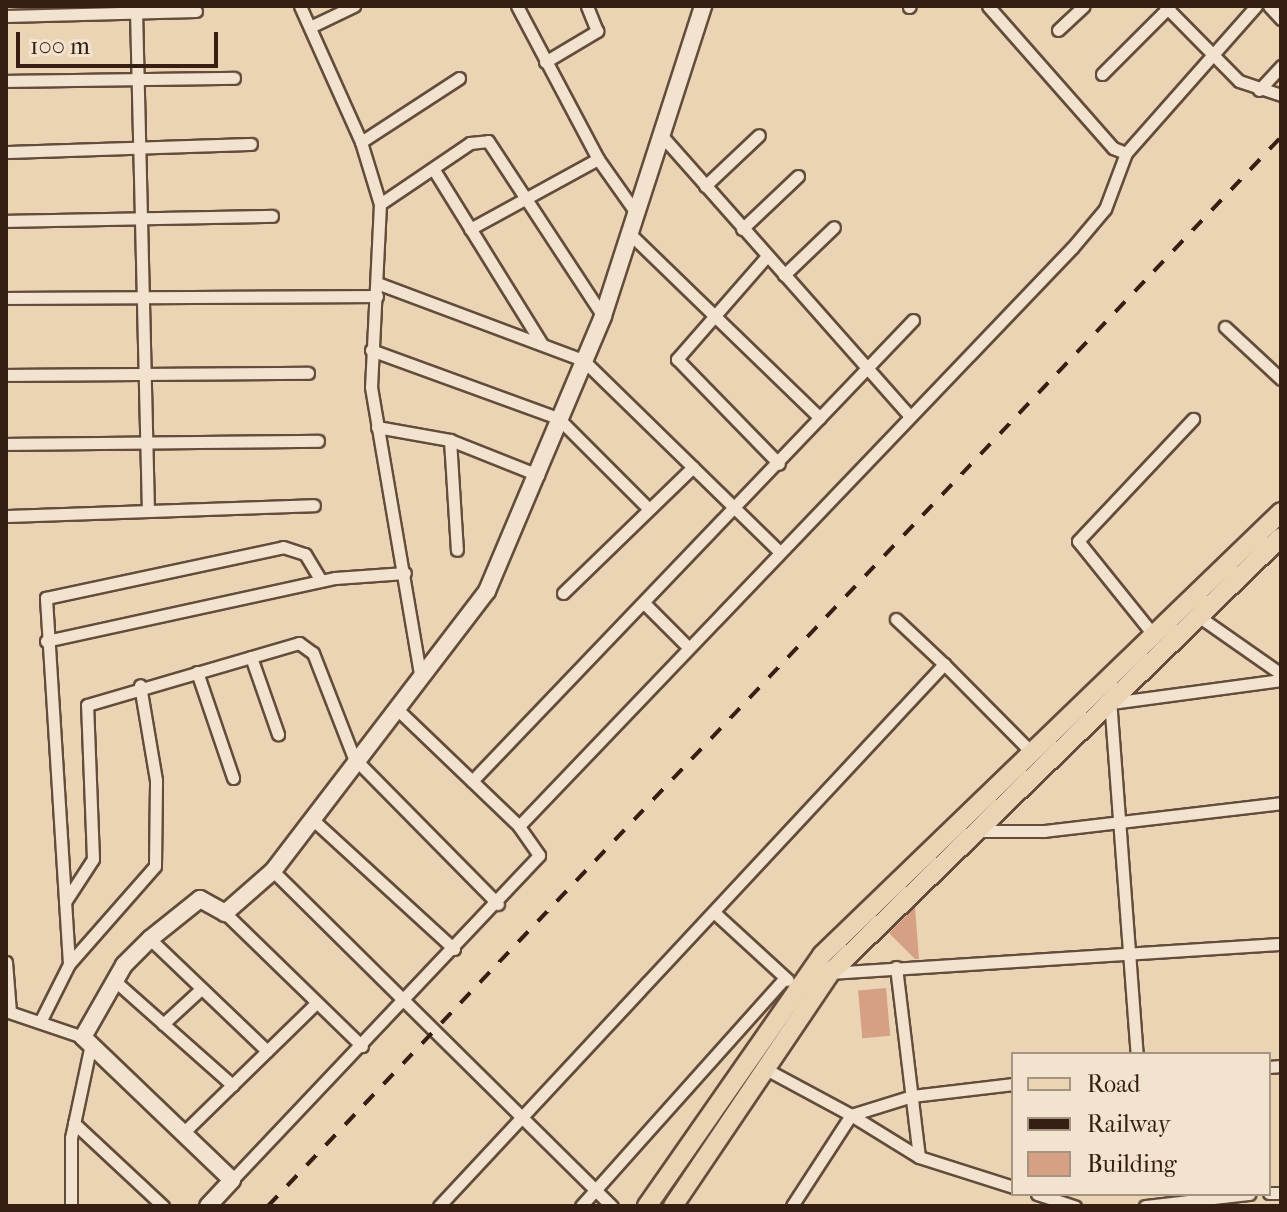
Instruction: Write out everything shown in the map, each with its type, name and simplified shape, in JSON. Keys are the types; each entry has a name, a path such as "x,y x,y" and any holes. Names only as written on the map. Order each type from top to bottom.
{"main road":[{"path":"647,1206 790,982 1281,512"},
{"path":"673,1206 762,1067 830,973 972,831 1281,537"}],"street":[{"path":"300,6 361,142 380,204 371,350 377,427 422,684"},
{"path":"310,27 354,6"},
{"path":"517,6 598,159 634,210"},
{"path":"545,62 597,31 587,6"},
{"path":"225,913 273,871 311,818 351,752 422,684 487,591 603,316 634,210 662,136 703,6"},
{"path":"1058,30 1084,6"},
{"path":"519,826 1105,209 1126,153 1211,52 1256,6"},
{"path":"1269,6 1281,19"},
{"path":"992,7 1113,148 1126,153"},
{"path":"1102,74 1168,7 1239,81 1281,95"},
{"path":"6,16 105,9 196,11"},
{"path":"136,10 146,295 148,511"},
{"path":"1259,90 1281,66"},
{"path":"6,81 140,83 234,78"},
{"path":"361,142 459,78"},
{"path":"705,186 759,135"},
{"path":"662,136 909,415"},
{"path":"380,204 470,143 488,141 603,316"},
{"path":"6,152 251,144"},
{"path":"470,229 522,197 598,159"},
{"path":"434,170 542,344"},
{"path":"742,229 798,176"},
{"path":"6,221 272,216"},
{"path":"784,275 834,227"},
{"path":"628,232 820,418"},
{"path":"767,256 677,359 779,464"},
{"path":"6,298 350,296 377,289 583,360 780,552"},
{"path":"472,781 737,510 913,320"},
{"path":"1225,327 1281,379"},
{"path":"371,350 558,418 648,508"},
{"path":"6,375 308,373"},
{"path":"1152,633 1078,541 1193,419"},
{"path":"377,427 450,440 538,475"},
{"path":"450,440 457,550"},
{"path":"6,444 318,441"},
{"path":"563,593 693,467"},
{"path":"6,516 314,505"},
{"path":"69,964 43,605 55,595 283,547 305,554 321,581"},
{"path":"46,641 341,577 405,573"},
{"path":"644,603 688,647"},
{"path":"1198,616 1281,677"},
{"path":"896,619 1030,751"},
{"path":"65,902 93,859 86,708 140,685 308,645 351,752 498,904"},
{"path":"251,657 278,734"},
{"path":"439,1206 523,1122 717,915 944,664"},
{"path":"197,672 233,778"},
{"path":"1137,1052 1110,701 1281,677"},
{"path":"45,1019 69,964 155,866 156,780 140,685"},
{"path":"208,1206 498,904 539,855 519,826 398,710"},
{"path":"972,831 1118,822 1281,803"},
{"path":"311,818 454,949"},
{"path":"273,871 406,1001 523,1122 612,1206"},
{"path":"71,1206 74,1123 84,1039 115,981 150,939 200,899 225,913 313,1006 362,1046"},
{"path":"581,1206 790,982 717,915"},
{"path":"150,939 267,1051"},
{"path":"830,973 896,967 1132,957 1281,944"},
{"path":"6,962 8,1011 45,1019 84,1039 232,1180"},
{"path":"896,967 919,1157"},
{"path":"115,981 232,1085"},
{"path":"163,1024 201,989"},
{"path":"183,1133 313,1006"},
{"path":"762,1067 851,1115 919,1157 1011,1186"},
{"path":"792,1206 851,1115 912,1096 1011,1084"},
{"path":"74,1123 163,1206"},
{"path":"1043,1196 1075,1206"},
{"path":"1153,1202 1225,1196"}],"building":[{"path":"915,907 919,959 915,959 889,933"},
{"path":"886,988 890,1036 862,1038 858,990"}],"railway":[{"path":"268,1206 1281,137"}]}
